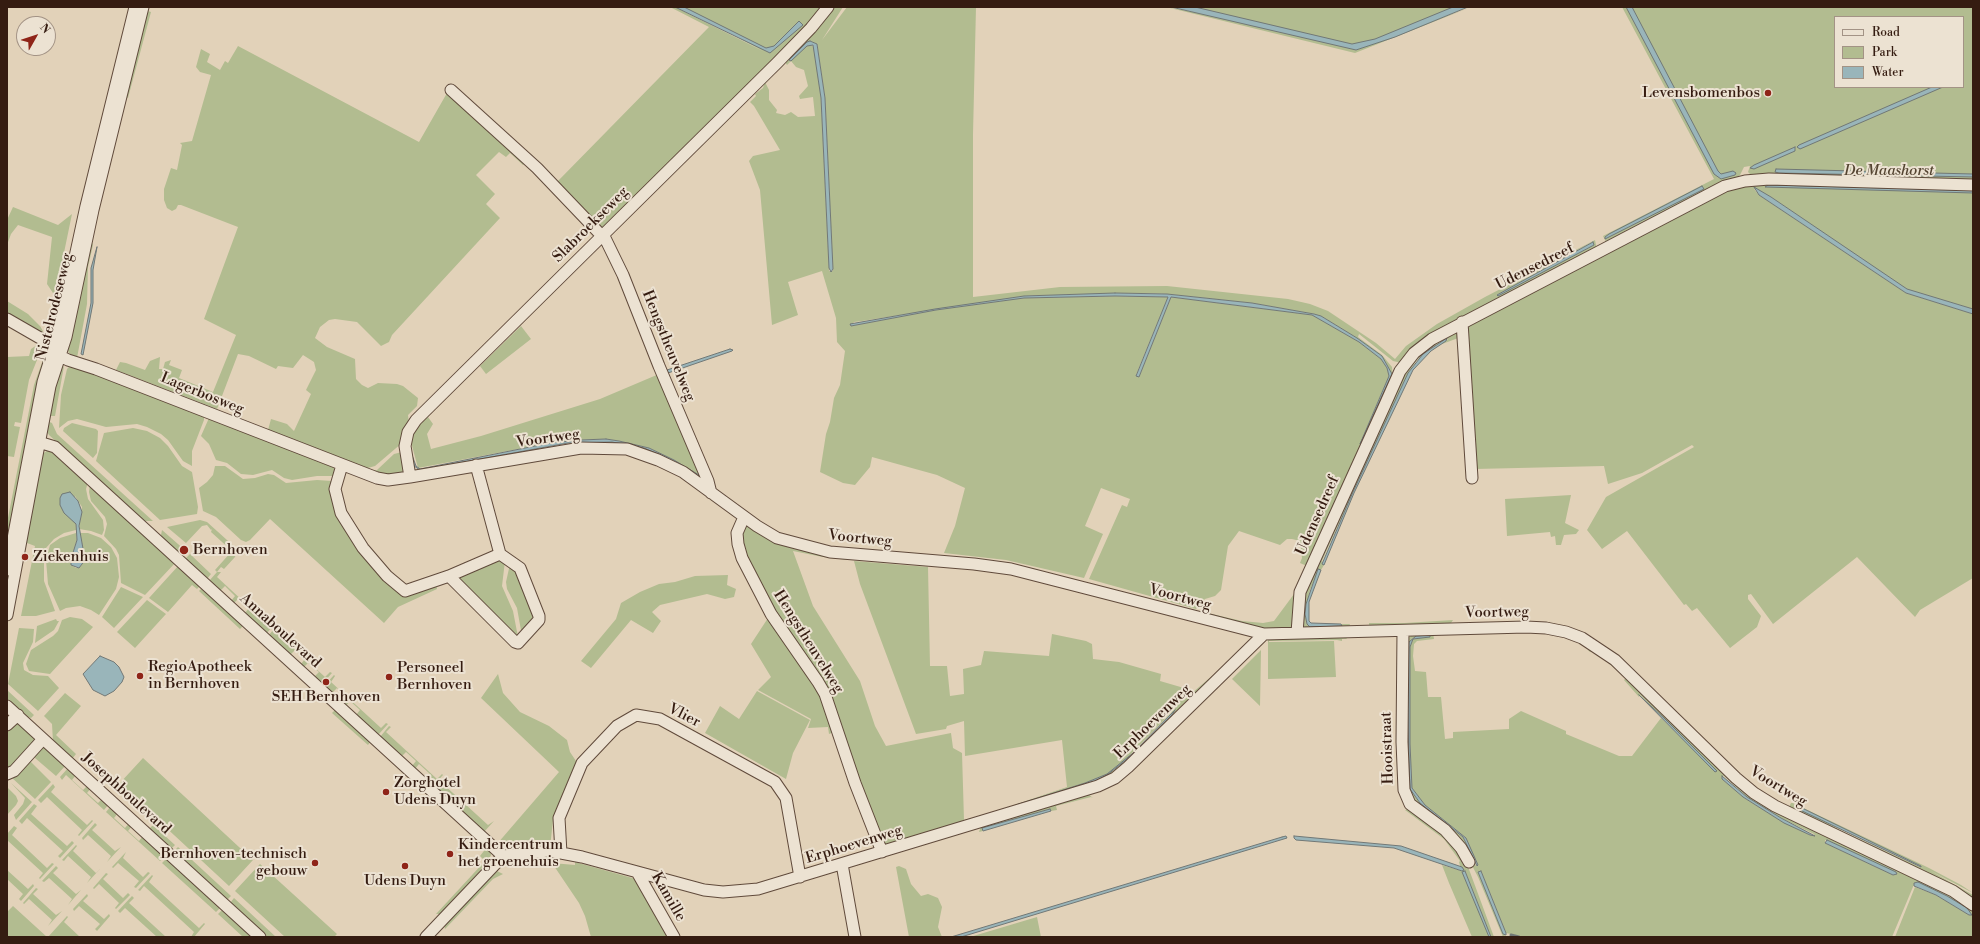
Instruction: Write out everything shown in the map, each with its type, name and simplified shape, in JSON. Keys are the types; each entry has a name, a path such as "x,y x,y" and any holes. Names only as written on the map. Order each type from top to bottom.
{"street":[{"name":"Nistelrodeseweg","path":"56,353 59,331 86,206 135,7"},
{"name":"Nistelrodeseweg","path":"7,570 36,441 43,382 56,353 66,337 92,210 143,7"},
{"name":"Slabroekseweg","path":"410,477 405,446 408,432 416,420 811,28 828,7"},
{"name":"Hengstheuvelweg","path":"451,90 537,168 602,235 623,275 659,366 708,480 710,493"},
{"name":"Udensedreef","path":"1297,633 1300,592 1400,371 1414,353 1432,339 1725,186 1745,181 1768,179 1973,185"},
{"name":"Nistelrodeseweg","path":"7,319 47,342 56,353"},
{"path":"1462,322 1472,478"},
{"name":"Lagerbosweg","path":"56,353 342,465"},
{"name":"Annaboulevard","path":"36,441 55,447 96,483 503,856"},
{"name":"Voortweg","path":"342,465 377,478 388,480 581,448 627,449 683,472 744,517 777,538 809,548 830,552 974,564 1011,569 1264,634 1526,627 1546,628 1582,638 1614,660 1736,778 1754,793 1814,825 1953,891 1973,905"},
{"path":"342,465 335,490 341,512 363,548 400,589 405,591 411,590 449,576 500,554"},
{"path":"449,576 515,642 518,643 539,620 539,616 520,568 517,564 500,554 476,465"},
{"name":"Hengstheuvelweg","path":"744,517 737,533 742,558 771,614 825,694 855,783 882,852"},
{"name":"Nistelrodeseweg","path":"7,615 13,544"},
{"name":"Hooistraat","path":"1403,631 1402,742 1404,790 1410,804 1445,830 1461,848 1469,862"},
{"name":"Erphoevenweg","path":"503,856 548,851 582,856 704,890 723,892 758,889 800,877 1098,786 1116,778 1264,634"},
{"name":"Josephboulevard","path":"7,706 260,937"},
{"path":"7,725 18,715"},
{"name":"Vlier","path":"561,853 559,818 582,763 617,726 636,715 660,719 775,782 786,798 800,877"},
{"path":"7,774 14,770 43,739"},
{"path":"426,937 503,856"},
{"path":"842,864 855,937"},
{"name":"Kamille","path":"637,872 674,937"}],"green space":[{"path":"670,7 675,7 765,52 680,7 843,7 822,40 847,7 976,7 973,134 973,297 1060,287 1167,286 1288,299 1310,304 1328,311 1376,343 1395,359 1406,346 1437,324 1485,297 1595,240 1597,250 1441,331 1402,363 1393,361 1359,334 1358,337 1382,355 1392,367 1393,379 1307,569 1293,625 1288,629 1263,630 1202,614 1203,610 1203,612 1242,621 1263,623 1274,621 1297,590 1307,566 1300,563 1302,558 1300,541 1287,539 1280,545 1239,531 1228,546 1221,590 1215,596 1205,599 1196,609 1089,579 1122,505 1127,507 1130,499 1101,488 1085,526 1103,534 1084,578 1006,560 944,553 955,526 965,488 937,475 872,457 870,467 855,485 843,483 820,472 834,398 840,385 845,351 837,342 836,318 822,271 788,282 798,315 772,325 760,190 749,161 753,156 780,150 754,106 750,102 756,96 755,94 763,88 765,82 769,90 769,100 777,110 776,113 785,115 791,112 798,117 815,116 813,97 800,99 799,96 808,86 804,70 796,67 791,61 787,65 785,62 603,230 450,86 451,84 557,182 709,27","holes":["810,41 817,44 825,98 833,271 829,271 821,98 814,47 811,45 807,46","1592,242 1594,245 1498,295","1141,293 1167,294 1252,303 1314,314 1321,316 1357,338 1382,356 1392,374 1360,443 1389,376 1387,368 1381,359 1359,342 1312,315 1171,297 1139,377 1136,375 1168,297 1115,296 1024,298 936,310 851,326 854,322 1024,296"]},
{"path":"1166,7 1193,12 1176,7 1464,7 1354,50 1356,50 1471,7 1355,53"},
{"name":"De Maashorst","path":"1622,7 1973,7 1973,309 1907,290 1771,197 1754,189 1759,195 1906,293 1973,314 1973,578 1920,610 1915,617 1857,557 1773,624 1751,594 1748,595 1748,599 1761,616 1757,627 1730,648 1697,608 1692,611 1686,604 1684,605 1627,531 1602,549 1587,530 1606,497 1694,447 1692,445 1642,473 1608,484 1604,466 1475,469 1467,323 1752,176 1748,172 1750,166 1744,167 1740,175 1732,182 1606,242 1603,236 1714,179"},
{"path":"144,10 151,12 128,98 124,96"},
{"path":"238,46 419,142 447,93 527,161 523,165 510,153 506,157 499,152 476,175 495,194 486,204 500,218 392,335 389,342 381,346 357,322 335,319 329,320 320,327 315,338 327,347 355,359 356,379 362,385 368,388 378,383 397,384 403,386 418,398 417,406 408,415 409,424 402,443 375,466 364,469 268,430 271,419 287,424 294,431 311,394 306,390 316,370 314,362 303,355 293,368 278,366 276,369 249,356 238,354 217,409 116,370 120,362 145,370 150,361 160,357 159,369 163,369 165,362 171,360 169,365 182,370 179,378 213,392 236,335 204,319 238,227 181,205 178,205 176,209 172,211 167,208 164,200 164,189 171,168 177,170 182,145 180,143 192,141 211,75 200,72 196,67 201,49 210,54 207,62 220,70 225,61 228,63"},
{"path":"13,207 58,225 72,214 55,296 47,284 52,237 18,225 11,234 7,245 7,220"},
{"path":"90,237 93,245 88,267 87,304 77,358 69,353 67,348"},
{"path":"7,301 28,314 40,326 43,331 41,334 7,313"},
{"path":"521,326 531,339 486,374 480,366"},
{"path":"1455,329 1461,337 1442,344 1448,339 1446,338 1428,350 1417,360 1408,373 1322,561 1324,565 1321,570 1319,569 1310,590 1305,613 1307,624 1350,624 1348,629 1306,629 1302,624 1301,601 1399,380 1416,355"},
{"path":"40,343 43,345 29,380 21,423 15,422 14,426 20,427 14,457 7,456 7,357 29,356 31,349"},
{"path":"45,354 48,355 10,531 7,534 7,523 34,385"},
{"path":"64,366 55,416 47,416 55,376"},
{"path":"79,366 204,414 204,420 192,451 192,466 183,461 168,440 161,434 137,424 106,427 77,419 68,421 59,428 61,395 67,369 69,367"},
{"path":"659,374 702,477 674,460 649,448 606,439 550,443 418,468 411,442 415,428 428,417 433,424 427,434 431,449 481,436 600,399"},
{"path":"209,418 334,467 334,476 317,476 292,480 284,478 272,470 253,475 241,474 227,463 216,460 209,444 201,436"},
{"path":"47,421 52,423 57,434 153,521 143,521 49,435 46,430"},
{"path":"72,423 96,429 98,431 97,453 93,458 63,431 64,428"},
{"path":"133,428 147,431 160,438 168,446 182,466 192,472 198,507 197,514 160,520 96,461 104,433"},
{"path":"47,451 53,451 88,482 86,489 88,499 103,520 104,530 102,535 79,529 82,507 75,496 76,530 64,533 54,539 46,548 44,554 44,581 55,611 36,616 21,616 35,546 27,543 27,522 42,454"},
{"path":"402,452 404,469 400,475 397,476 368,471 377,470 394,454"},
{"path":"215,466 225,466 243,479 255,478 268,474 274,475 286,483 317,480 332,481 331,495 398,593 403,595 436,584 437,589 398,607 384,623 270,519 250,540 246,542 241,540 216,517 203,511 199,488 213,475"},
{"path":"90,484 176,562 145,595 121,583 119,555 116,549 104,536 107,524 105,517 91,501 89,492"},
{"path":"1571,495 1565,523 1579,530 1576,534 1564,535 1561,545 1556,545 1555,536 1551,537 1550,532 1507,536 1505,499"},
{"path":"200,520 207,522 237,549 235,557 224,569 221,567 217,572 215,570 232,551 211,532 212,529 211,530 207,525 202,526 186,543 167,527"},
{"path":"746,526 751,526 844,556 848,560 793,551 813,606 860,681 875,726 886,746 951,733 953,748 962,753 964,820 1000,811 889,847 883,845 836,717 774,614 741,547 743,528"},
{"path":"162,530 186,551 181,556 163,539 161,535"},
{"path":"76,533 77,540 71,559 71,565 79,568 85,560 80,533 88,533 101,538 111,547 117,558 119,577 116,589 99,615 80,606 66,608 60,611 48,584 46,560 50,545 60,538"},
{"path":"190,554 211,574 207,579 185,559"},
{"path":"495,559 505,561 502,586 513,611 518,637 513,636 461,583 460,577 464,572"},
{"path":"854,561 928,567 930,666 947,666 950,696 964,694 963,669 981,665 984,651 1049,656 1052,634 1086,641 1092,644 1093,659 1119,662 1161,674 1160,681 1184,688 1186,698 1212,676 1214,678 1105,781 1014,807 1014,805 1067,787 1062,740 965,756 964,721 947,726 946,729 916,734 860,584","holes":["1175,711 1119,767 1096,781 1016,805 1085,783 1107,774 1123,762 1171,713"]},
{"path":"510,564 516,569 535,618 522,636 517,608 507,589 506,582"},
{"path":"179,565 201,585 197,589 192,585 168,612 149,598"},
{"path":"217,572 221,572 217,577 270,626 275,621 276,622 267,633 245,613 249,608 238,599 234,603 231,601 235,596 225,586 220,591 209,581"},
{"path":"728,575 727,585 736,589 734,597 725,599 707,594 660,605 652,612 661,621 653,633 631,620 591,668 581,661 616,619 621,603 640,592 659,584 675,582 695,576"},
{"path":"121,587 143,597 114,628 102,617"},
{"path":"203,587 244,625 240,629 199,591"},
{"path":"147,600 166,614 135,648 117,632"},
{"path":"70,617 82,619 93,627 50,674 29,671 26,664 31,650 53,636 58,631 62,620"},
{"path":"768,618 821,696 834,732 829,734 828,727 808,728 811,719 758,690 771,677 751,644"},
{"path":"56,619 59,621 54,630 35,643 37,626"},
{"path":"1453,620 1449,626 1369,628 1369,623 1405,623"},
{"path":"278,624 280,625 275,631 325,677 330,672 332,673 322,684 314,677 319,672 308,663 304,667 301,664 305,659 295,650 290,655 269,635"},
{"path":"19,628 34,629 33,642 23,663 24,670 33,675 48,676 59,688 38,711 8,684"},
{"path":"1415,633 1433,633 1434,639 1417,641 1414,644 1413,656 1415,671 1426,672 1428,697 1441,697 1445,739 1453,738 1453,732 1509,729 1509,719 1521,711 1566,731 1566,734 1619,756 1632,756 1661,718 1715,771 1717,771 1640,695 1639,697 1624,680 1626,678 1593,650 1590,652 1588,650 1592,648 1610,661 1731,779 1757,799 1921,878 1968,904 1973,908 1973,937 1895,937 1915,887 1936,895 1969,915 1972,915 1967,908 1947,896 1915,882 1892,937 1524,937 1506,933 1481,871 1478,872 1503,934 1507,937 1503,937 1478,877 1462,846 1444,827 1416,806 1406,790 1404,742 1404,646 1407,639","holes":["1416,636 1431,636 1413,639 1410,647 1410,744 1412,788 1425,805 1466,838 1477,866 1463,837 1420,803 1410,789 1408,742 1408,649 1409,642","1722,776 1724,776 1747,797 1781,818 1814,834 1815,836 1781,821 1743,797 1722,779","1825,840 1897,874 1893,875 1825,843"]},
{"path":"1345,636 1347,639 1342,639 1342,641 1337,640 1269,641 1334,641 1336,677 1268,679 1268,638"},
{"path":"1261,650 1260,706 1232,679"},
{"path":"498,674 503,693 520,712 549,726 567,740 570,752 578,764 553,820 550,848 507,850 497,844 559,772 481,698"},
{"path":"334,675 335,676 331,682 381,728 386,723 388,724 378,735 356,715 360,710 350,701 346,706 342,702 346,698 337,688 332,693 324,686"},
{"path":"7,690 34,715 31,718 25,716 7,699"},
{"path":"757,691 810,720 793,753 786,779 705,733 720,706 739,719"},
{"path":"65,693 81,706 56,735 76,754 72,759 53,742 52,724 44,716"},
{"path":"336,709 371,741 368,745 332,713"},
{"path":"18,722 35,738 35,741 15,766 7,769 7,727"},
{"path":"389,726 391,727 386,732 437,779 442,774 443,775 433,786 426,779 430,774 419,764 415,769 412,766 416,761 406,752 401,757 380,737"},
{"path":"43,746 66,765 56,776 35,758 34,755"},
{"path":"143,758 253,860 229,886 119,784"},
{"path":"28,759 51,782 35,799 11,777"},
{"path":"68,768 76,775 72,780 83,790 88,785 91,788 87,793 98,803 102,799 109,804 104,810 66,775 62,780 60,777"},
{"path":"445,777 447,778 442,783 488,825 494,821 484,832 436,788"},
{"path":"11,783 32,802 16,820 14,815 23,804 25,798"},
{"path":"53,784 55,787 51,792 87,825 92,820 93,821 79,836 78,835 82,830 47,797 41,803 38,800"},
{"path":"7,787 16,796 18,801 7,815"},
{"path":"1088,794 1093,798 1091,797 1056,806 1057,810 1051,811 1050,809 982,829 983,831 979,832 981,826"},
{"path":"1791,803 1793,803 1929,868 1973,893 1929,870 1973,895 1973,901 1789,807","holes":["1801,808 1921,866 1920,867 1840,830"]},
{"path":"34,804 37,806 31,814 67,846 72,841 74,843 60,858 58,856 63,851 27,818 22,824 19,821"},
{"path":"111,806 118,813 114,818 125,828 129,823 132,826 128,831 139,841 143,836 165,856 160,861 106,812"},
{"path":"1411,808 1443,830 1467,864 1494,937 1491,937 1465,871 1463,872 1489,937 1472,937 1442,865 1462,871 1460,861 1444,839 1405,810"},
{"path":"95,823 97,825 92,830 115,851 121,847 107,862 111,856 88,835 83,840 82,838"},
{"path":"153,825 175,845 171,849 149,829"},
{"path":"14,826 17,828 12,835 47,868 52,863 54,864 40,879 39,878 43,873 7,840 7,834"},
{"path":"76,845 77,846 73,851 96,873 101,868 87,883 91,877 68,856 64,861 62,860"},
{"path":"178,847 231,896 227,900 173,852"},
{"path":"487,847 490,850 491,855 487,863 441,914 436,914 485,861 480,856"},
{"path":"126,852 123,858 143,877 148,872 150,873 136,888 134,887 139,881 118,863 113,868 112,867"},
{"path":"167,858 221,907 216,912 162,863"},
{"path":"575,862 636,879 673,937 591,937 585,916 579,903 552,863 575,865"},
{"path":"260,864 337,934 334,937 285,937 235,891"},
{"path":"56,866 58,868 53,873 76,894 81,890 68,905 72,899 49,878 44,882 42,881"},
{"path":"899,866 906,869 911,884 921,896 928,894 938,898 942,907 938,927 942,937 909,937 896,867"},
{"path":"7,870 28,889 33,884 34,886 21,901 19,899 23,894 7,879"},
{"path":"495,870 503,874 493,879 445,929 444,925"},
{"path":"106,873 108,874 103,879 123,898 128,893 130,895 116,909 115,908 119,903 99,884 94,889 93,888"},
{"path":"152,875 153,876 149,882 199,928 204,923 205,924 194,937 191,937 194,932 144,886 140,891 138,890"},
{"path":"36,888 38,889 33,894 56,915 62,911 48,926 52,920 29,899 24,904 23,903"},
{"path":"87,894 88,896 83,901 104,919 109,914 110,916 97,931 95,929 100,924 79,906 74,911 73,909"},
{"path":"132,896 134,898 129,903 166,937 157,937 125,908 120,913 118,911"},
{"path":"234,898 276,937 267,937 230,903"},
{"path":"13,906 47,937 7,937 7,910 8,911"},
{"path":"223,909 254,937 243,937 218,914"},
{"path":"67,916 68,917 64,922 80,937 48,937"},
{"path":"1037,917 1041,937 970,937"}],"water":[{"path":"675,7 684,7 766,48 774,46 799,21 803,25 770,53"},
{"path":"1171,7 1195,7 1352,44 1375,39 1453,7 1468,7 1395,37 1356,50"},
{"path":"1626,7 1632,7 1718,171 1721,174 1733,171 1736,173 1735,175 1721,179 1714,174"},
{"path":"810,41 817,44 825,98 833,269 831,272 829,268 821,98 813,45 807,46 791,61 789,60 807,42"},
{"path":"1930,88 1941,88 1800,149 1797,147"},
{"path":"1795,147 1795,151 1754,169 1750,168 1754,165"},
{"path":"1776,169 1973,174 1973,177 1779,173 1775,172"},
{"path":"1768,185 1973,190 1973,193 1765,187"},
{"path":"1702,186 1704,189 1605,239 1605,237 1609,234"},
{"path":"1754,187 1907,289 1973,309 1973,314 1906,293 1759,195"},
{"path":"1593,242 1594,245 1498,296 1497,295"},
{"path":"97,247 93,270 93,303 83,355 81,354 91,303 91,268"},
{"path":"1115,293 1167,294 1252,303 1321,316 1357,338 1382,356 1392,374 1360,444 1389,376 1387,368 1381,359 1359,342 1312,315 1171,297 1139,377 1136,376 1168,297 1115,296 1024,298 936,310 851,326 850,324 935,309 1024,296"},
{"path":"1447,338 1446,341 1431,351 1413,370 1354,493 1324,565 1322,564 1353,492 1408,373 1423,354"},
{"path":"730,349 733,350 668,373 667,370"},
{"path":"606,439 649,448 674,460 699,475 698,477 667,458 644,448 612,442 568,443 420,470 414,466 412,455 416,466 420,469 550,443"},
{"path":"70,492 78,501 82,512 79,526 85,560 79,568 71,565 71,559 77,540 76,524 64,513 60,505 60,498 62,494"},
{"path":"1318,569 1321,570 1309,602 1309,621 1311,623 1341,624 1342,626 1310,627 1307,624 1305,614 1306,604"},
{"path":"1430,635 1430,637 1413,639 1410,647 1410,744 1412,788 1425,805 1466,838 1478,865 1477,866 1463,837 1420,803 1410,789 1407,694 1409,642 1416,636"},
{"path":"100,656 114,662 119,667 124,677 122,682 114,691 105,696 93,690 83,674"},
{"path":"1639,695 1665,719 1717,771 1715,772"},
{"path":"1175,710 1172,715 1135,753 1107,775 1096,781 1016,805 1085,783 1107,774 1133,753"},
{"path":"1722,776 1747,797 1781,818 1815,836 1784,823 1743,797 1722,779"},
{"path":"1802,808 1921,866 1921,867 1800,810"},
{"path":"1050,809 1051,811 983,831 982,828"},
{"path":"1286,836 1287,838 961,937 951,937"},
{"path":"1294,836 1401,846 1462,867 1464,870 1462,871 1394,848 1296,840"},
{"path":"1827,840 1896,872 1897,874 1893,875 1825,843"},
{"path":"1465,871 1491,937 1489,937 1462,872"},
{"path":"1481,871 1506,935 1503,934 1478,872"},
{"path":"1918,882 1947,896 1967,908 1972,915 1969,915 1936,895 1914,886 1914,883"}],"waterway":[{"path":"1511,935 1519,937"}],"place":[{"name":"Levensbomenbos","path":"1768,93"},
{"name":"Bernhoven","path":"184,550"},
{"name":"Ziekenhuis","path":"25,557"},
{"name":"RegioApotheek in Bernhoven","path":"140,676"},
{"name":"Personeel Bernhoven","path":"389,677"},
{"name":"SEH Bernhoven","path":"326,682"},
{"name":"Zorghotel Udens Duyn","path":"386,792"},
{"name":"Kindercentrum het groenehuis","path":"450,854"},
{"name":"Bernhoven-technisch gebouw","path":"315,863"},
{"name":"Udens Duyn","path":"405,866"}]}
